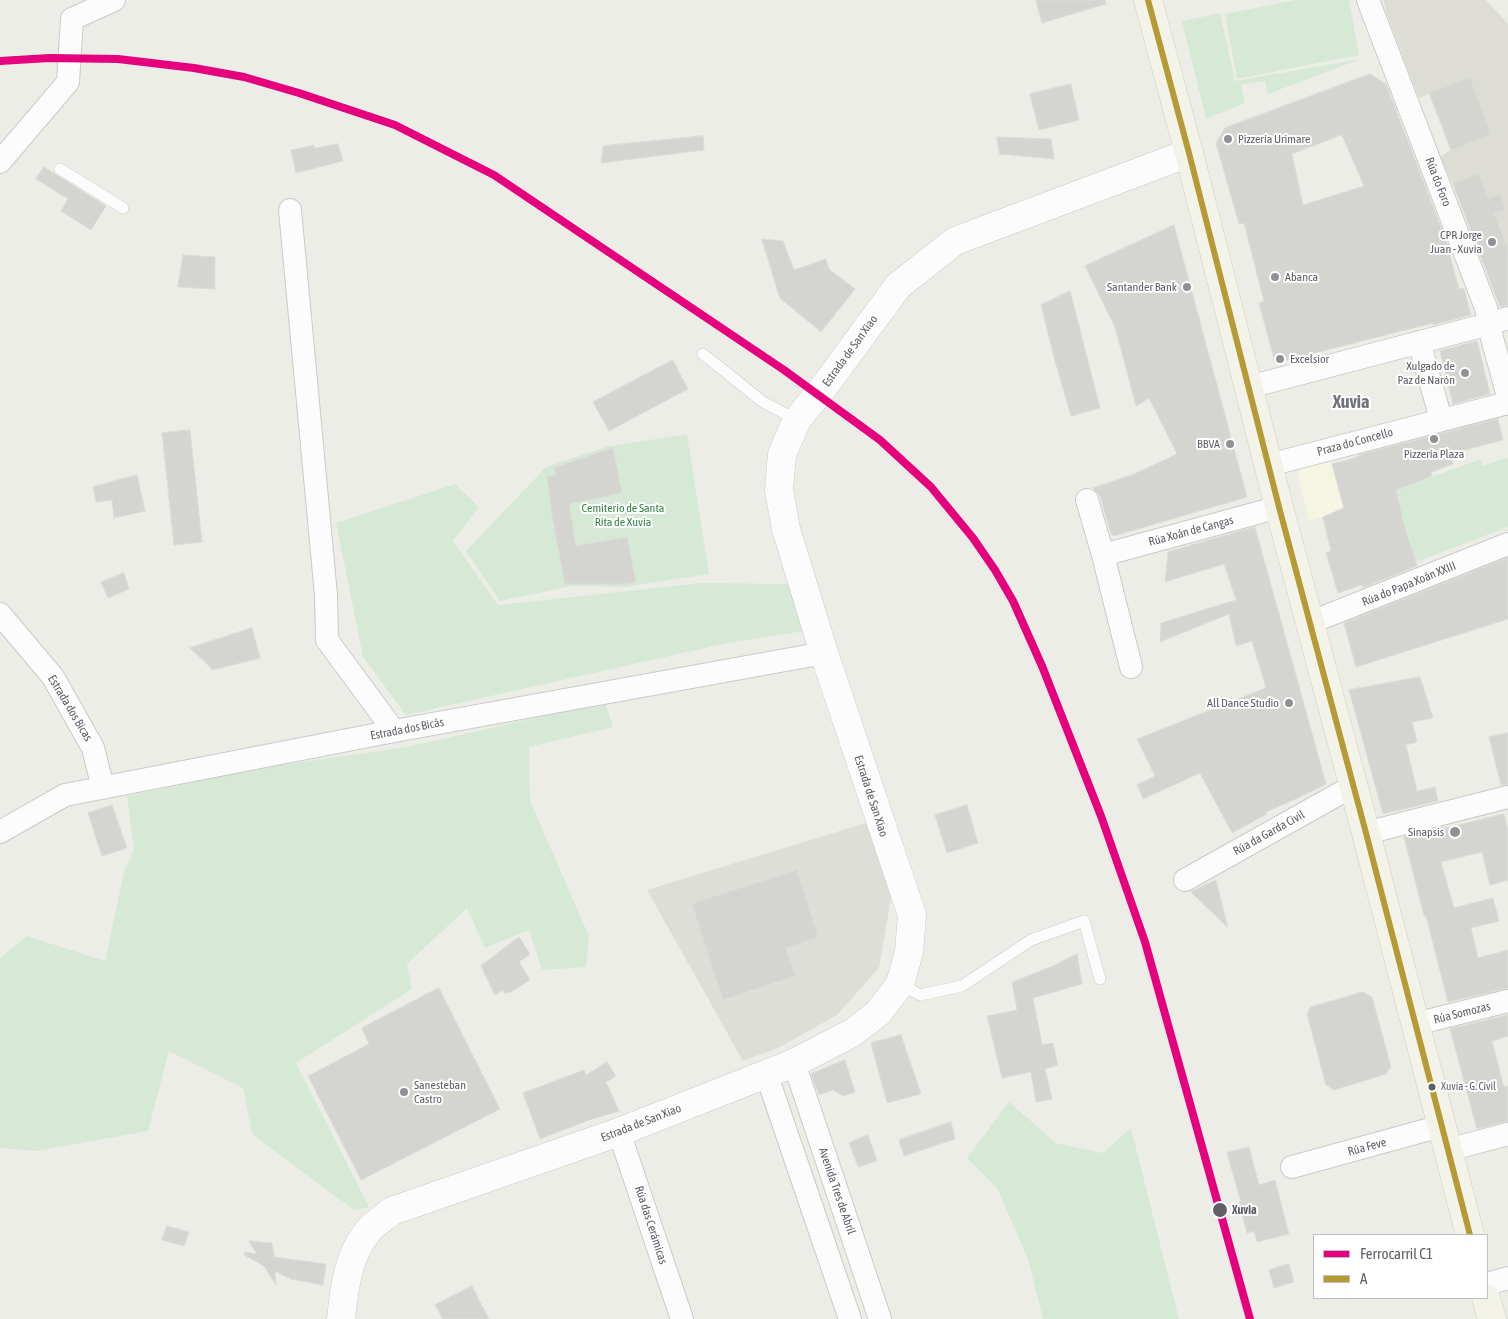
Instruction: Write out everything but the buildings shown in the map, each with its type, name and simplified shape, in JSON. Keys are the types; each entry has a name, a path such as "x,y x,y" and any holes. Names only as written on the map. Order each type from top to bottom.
{"main road":[{"path":"1148,0 1470,1234"},
{"path":"1486,1299 1492,1319"}],"street":[{"path":"0,162 68,82 72,19 114,0"},
{"name":"Rúa do Foro","path":"1368,0 1486,308 1499,321 1508,396"},
{"name":"Estrada de San Xiao","path":"341,1319 343,1299 352,1257 369,1231 392,1211 619,1132 794,1063 852,1033 878,1013 900,984 908,952 912,916 824,653 786,529 779,490 782,454 797,420 898,286 955,241 1189,153"},
{"path":"290,210 326,594 327,640 394,731"},
{"path":"1249,387 1499,321"},
{"path":"1419,342 1440,420"},
{"name":"Praza do Concello","path":"1269,465 1508,403"},
{"path":"1087,500 1131,667"},
{"name":"Rúa Xoán de Cangas","path":"1103,555 1279,507"},
{"name":"Rúa do Papa Xoán XXIII","path":"1309,623 1508,544"},
{"name":"Estrada dos Bicas","path":"0,614 53,677 93,748 104,788"},
{"name":"Estrada dos Bicás","path":"0,832 65,795 394,731 824,653"},
{"name":"Rúa da Garda Civil","path":"1184,880 1353,786"},
{"path":"1366,833 1508,797"},
{"name":"Rúa Somozas","path":"1415,1024 1508,1000"},
{"name":"Avenida Tres de Abril","path":"794,1063 880,1319"},
{"path":"766,1073 850,1319"},
{"name":"Rúa das Cerámicas","path":"619,1132 682,1319"},
{"name":"Rúa Feve","path":"1292,1167 1444,1138 1508,1134"},
{"path":"1488,1284 1508,1278"}],"lane":[{"path":"60,169 123,208"},
{"path":"703,354 763,402 797,420"},
{"path":"900,984 920,995 962,986 1030,940 1084,921 1100,979"}],"shaded area":[{"path":"1384,0 1486,0 1508,24 1508,300 1499,304 1453,184 1440,157 1451,150 1429,94 1419,98 1386,12"},
{"path":"1331,460 1353,504 1309,521 1298,476 1299,471 1303,468"},
{"path":"869,822 891,898 879,968 837,1015 780,1047 743,1061 647,890"}],"green space":[{"path":"1294,0 1349,0 1359,55 1237,79 1225,14"},
{"path":"1220,13 1235,81 1361,59 1268,94 1265,81 1241,85 1245,103 1206,119 1182,21"},
{"name":"Cemiterio de Santa Rita de Xuvia","path":"687,434 709,574 625,587 572,586 500,601 466,551 546,467 606,447"},
{"path":"1507,457 1508,527 1416,562 1402,519 1396,490 1481,459 1483,466"},
{"path":"455,484 479,507 453,541 498,605 702,583 789,584 805,631 728,643 406,715 363,657 336,523"},
{"path":"605,702 613,727 529,747 530,801 589,936 586,967 542,970 529,930 485,948 467,908 407,964 412,989 296,1063 369,1207 354,1210 252,1134 243,1088 169,1051 148,1131 36,1151 0,1148 0,958 27,936 105,961 124,872 134,850 127,796 260,768 407,747"},
{"path":"1009,1102 1056,1143 1103,1153 1131,1128 1179,1319 1043,1319 1028,1259 997,1188 967,1158"}],"rail line":[{"name":"C1","path":"0,61 49,58 118,59 194,68 244,77 395,125 494,175 784,370 880,440 931,487 973,538 1013,601 1042,666 1101,816 1145,942 1250,1319"}],"transit line":[{"name":"A","path":"1148,0 1470,1234"}],"place":[{"name":"Pizzería Urimare","path":"1228,139"},
{"name":"CPR Jorge Juan - Xuvia","path":"1492,242"},
{"name":"Abanca","path":"1275,277"},
{"name":"Santander Bank","path":"1187,287"},
{"name":"Excelsior","path":"1280,359"},
{"name":"Xulgado de Paz de Narón","path":"1465,373"},
{"name":"Pizzería Plaza","path":"1434,439"},
{"name":"BBVA","path":"1230,444"},
{"name":"All Dance Studio","path":"1289,703"},
{"name":"Sinapsis","path":"1455,832"},
{"name":"Xuvia - G. Civil","path":"1432,1087"},
{"name":"Sanesteban Castro","path":"404,1092"},
{"name":"Xuvia","path":"1220,1210"}],"district":[{"name":"Xuvia","path":"1351,402"}]}
